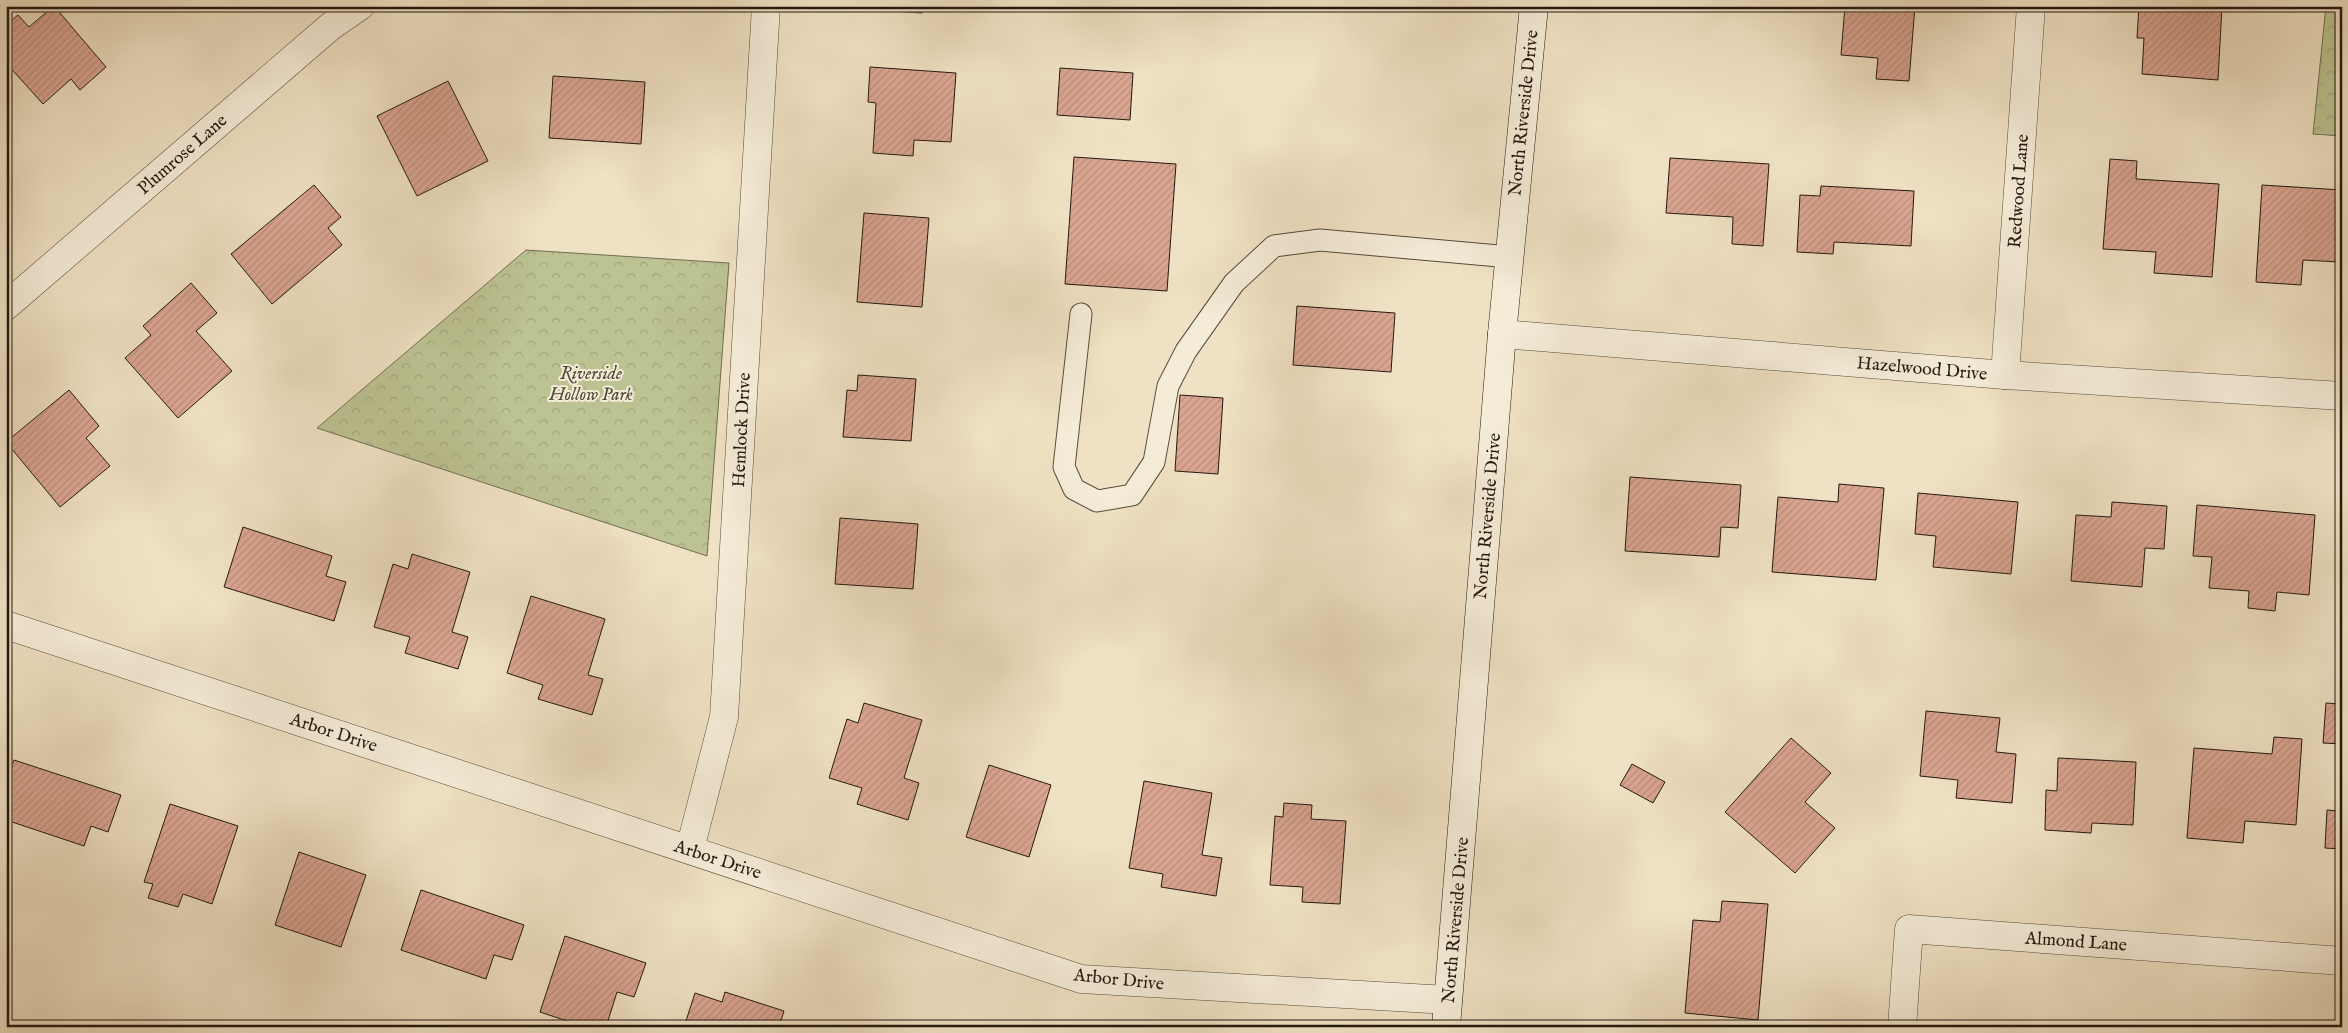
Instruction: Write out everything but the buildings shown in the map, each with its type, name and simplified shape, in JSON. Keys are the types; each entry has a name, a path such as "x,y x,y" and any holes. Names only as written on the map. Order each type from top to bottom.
{"street":[{"name":"Plumrose Lane","path":"6,306 331,26 360,6"},
{"name":"Hemlock Drive","path":"690,849 724,717 766,6"},
{"name":"North Riverside Drive","path":"1446,1027 1502,334 1534,6"},
{"name":"Redwood Lane","path":"2005,375 2031,6"},
{"name":"Hazelwood Drive","path":"1502,334 2005,375 2342,396"},
{"name":"Arbor Drive","path":"6,624 1081,979 1448,1000"},
{"name":"Almond Lane","path":"1902,1027 1908,929 2342,961"}],"lane":[{"path":"1081,314 1064,467 1074,489 1097,501 1132,495 1154,462 1168,386 1186,352 1234,282 1274,246 1320,240 1510,257"}],"green space":[{"path":"2326,6 2342,6 2342,136 2313,134"},
{"name":"Riverside Hollow Park","path":"526,250 729,263 707,556 317,428"}]}
